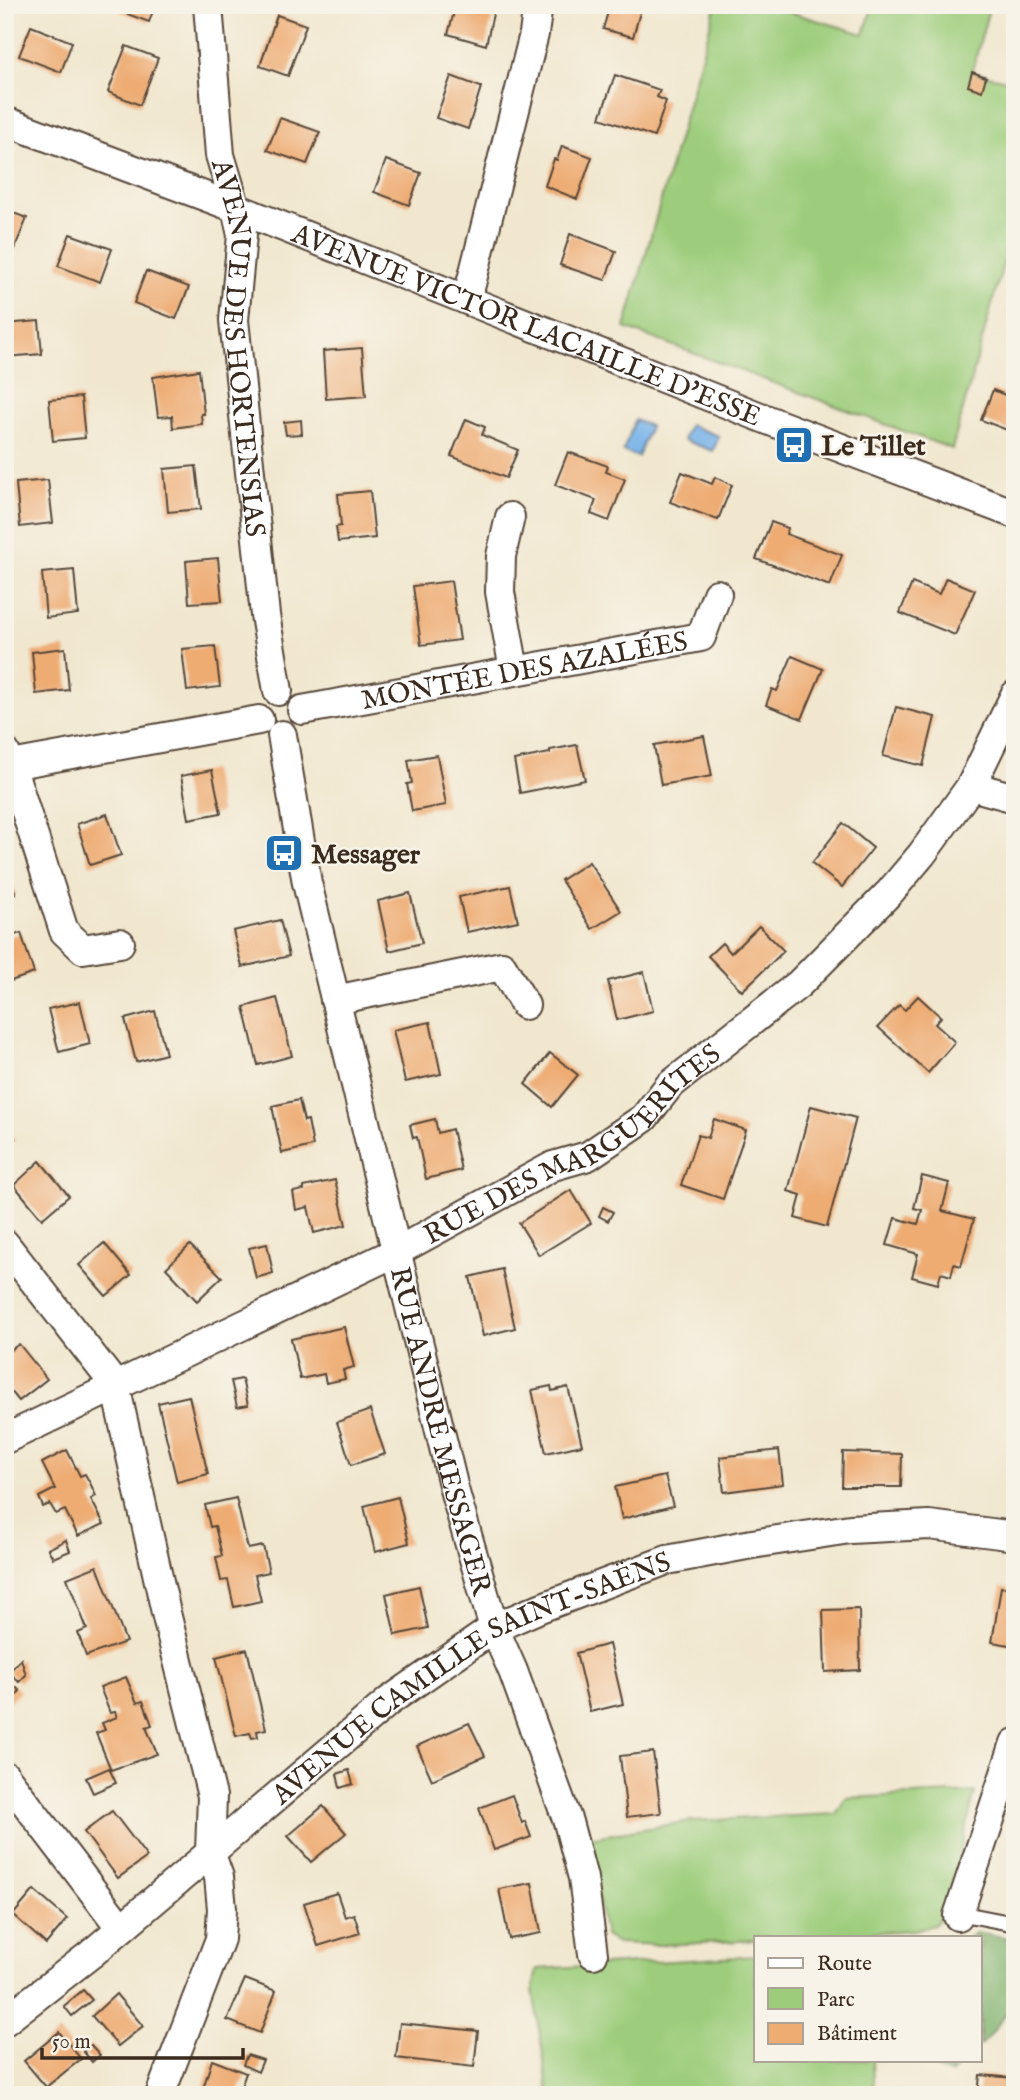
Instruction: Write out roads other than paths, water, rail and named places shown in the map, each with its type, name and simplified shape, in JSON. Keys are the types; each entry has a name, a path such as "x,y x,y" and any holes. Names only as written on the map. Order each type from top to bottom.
{"street":[{"name":"AVENUE DES HORTENSIAS","path":"208,5 220,155 242,235 234,320 265,615 278,691"},
{"path":"467,300 534,34 538,5"},
{"name":"AVENUE VICTOR LACAILLE D'ESSE","path":"5,121 273,222 1014,515"},
{"name":"AVENUE VICTOR LACAILLE D'ESSE","path":"242,235 254,227 273,222"},
{"path":"510,517 501,556 500,592 514,670"},
{"name":"MONTÉE DES AZALÉES","path":"302,710 701,637 717,594"},
{"path":"120,943 83,949 64,931 8,758 270,727 290,732 297,727 302,710 294,695 278,691 265,696 261,701 258,706 270,727"},
{"name":"RUE DES MARGUERITES","path":"5,1439 396,1252 552,1166 588,1156 644,1118 669,1086 799,984 890,892 922,854 971,786 1015,695"},
{"name":"RUE ANDRÉ MESSAGER","path":"270,727 455,1493 494,1628 513,1671 568,1822 583,1878 593,1954"},
{"path":"971,786 1015,798"},
{"path":"335,1000 502,966 525,1005"},
{"path":"5,1244 115,1385 167,1617 212,1796 210,1852 219,1877 222,1909 220,1939 160,2095"},
{"name":"AVENUE CAMILLE SAINT-SAËNS","path":"5,2021 121,1928 389,1700 494,1628 667,1560 752,1544 850,1529 929,1525 1015,1536"},
{"path":"958,1916 1015,1743"},
{"path":"5,1776 121,1928"},
{"path":"212,1796 249,1820"}],"lane":[{"path":"958,1916 1015,1924"}],"water":[{"path":"635,420 650,426 638,457 623,451"},
{"path":"689,425 719,436 713,451 683,440"}],"place":[{"name":"Le Tillet","path":"794,445"},
{"name":"Messager","path":"284,853"}]}
